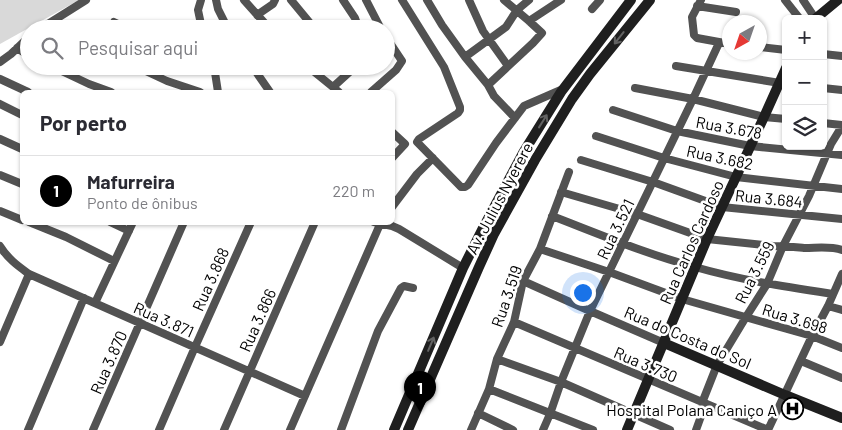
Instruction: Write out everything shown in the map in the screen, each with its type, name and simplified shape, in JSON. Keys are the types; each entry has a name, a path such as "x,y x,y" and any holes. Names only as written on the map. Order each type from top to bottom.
{"main road":[{"name":"Av. Julius Nyerere","path":"394,430 464,268 523,153 565,88 631,0"},
{"name":"Av. Julius Nyerere","path":"408,430 494,234 535,160 572,99 650,0"},
{"path":"820,15 838,0"},
{"name":"Rua Carlos Cardoso","path":"628,430 707,239 750,146 782,84"},
{"name":"Rua do Costa do Sol","path":"664,343 842,418"}],"street":[{"path":"57,20 86,0"},
{"path":"200,20 198,10 201,0"},
{"path":"216,0 224,20"},
{"path":"244,0 262,20"},
{"path":"257,15 273,4 275,0"},
{"path":"291,0 308,20"},
{"path":"343,0 356,20"},
{"path":"366,0 376,20"},
{"path":"402,0 444,67 460,107 458,113 418,140 418,144 461,187 466,187 524,106 565,88"},
{"path":"427,0 442,25 488,85 494,96 515,118"},
{"path":"469,0 488,40 508,66"},
{"path":"488,85 542,35 542,32 504,0"},
{"path":"465,57 506,27 517,10 529,0"},
{"path":"530,21 561,0"},
{"path":"785,0 797,15"},
{"path":"803,0 812,15"},
{"path":"592,9 598,1"},
{"path":"722,43 697,38 694,35 692,17 699,3 736,12"},
{"name":"Rua 3.521","path":"543,430 560,382 590,311 678,132 719,43"},
{"path":"0,62 20,45"},
{"path":"767,48 782,50"},
{"path":"395,52 402,62 395,71"},
{"path":"827,54 842,56"},
{"path":"676,66 782,84"},
{"path":"70,75 105,90"},
{"path":"154,75 194,90"},
{"path":"215,75 218,90"},
{"path":"258,75 269,90"},
{"path":"318,75 336,90 345,75"},
{"path":"373,90 390,75"},
{"path":"0,79 24,90"},
{"path":"635,88 693,99 764,118 782,119"},
{"path":"827,88 842,90"},
{"path":"0,104 20,114"},
{"name":"Rua 3.678","path":"614,110 678,132 750,146 842,155"},
{"path":"827,124 842,126"},
{"name":"Rua 3.559","path":"696,430 704,408 702,403 717,365 767,284 783,246 800,215 827,154 842,126"},
{"path":"395,135 405,144 395,155"},
{"name":"Rua 3.682","path":"596,136 664,158 736,177 842,189"},
{"path":"0,139 20,148"},
{"path":"395,203 417,174 433,158"},
{"name":"Rua 3.684","path":"581,160 653,182 722,207 842,219"},
{"name":"Rua 3.519","path":"471,430 489,389 497,359 514,322 524,281 540,249 568,172"},
{"path":"0,176 20,183"},
{"path":"561,192 637,214 707,239 773,246 835,248 842,250"},
{"path":"0,211 20,219"},
{"path":"552,216 623,244 695,268 767,284 833,294"},
{"path":"36,225 66,237 114,261"},
{"path":"116,225 128,231"},
{"path":"95,303 131,225"},
{"name":"Rua 3.870","path":"93,430 183,225"},
{"name":"Rua 3.868","path":"159,430 194,347 250,225"},
{"name":"Rua 3.866","path":"224,430 314,225"},
{"path":"290,430 377,225"},
{"path":"387,225 409,234 464,268"},
{"name":"Rua 3.871","path":"0,246 14,264 29,274 305,396"},
{"name":"Rua 3.698","path":"540,249 682,299 812,336 842,348"},
{"path":"0,342 29,274"},
{"path":"768,430 841,276"},
{"name":"Rua do Costa do Sol","path":"524,281 664,343"},
{"path":"341,430 378,331 402,288 404,286 413,288"},
{"path":"28,430 84,298"},
{"path":"828,306 842,310"},
{"name":"Rua 3.730","path":"514,322 768,430"},
{"path":"497,359 560,382 670,430"},
{"path":"801,361 842,378"},
{"path":"489,389 593,430"},
{"path":"478,413 513,430"}],"shaded area":[{"path":"0,0 79,0 43,20 20,20 20,33 0,44"}],"place":[{"name":"Hospital Polana Caniço A","path":"793,409"},
{"name":"Mafurreira","path":"420,412"}]}
